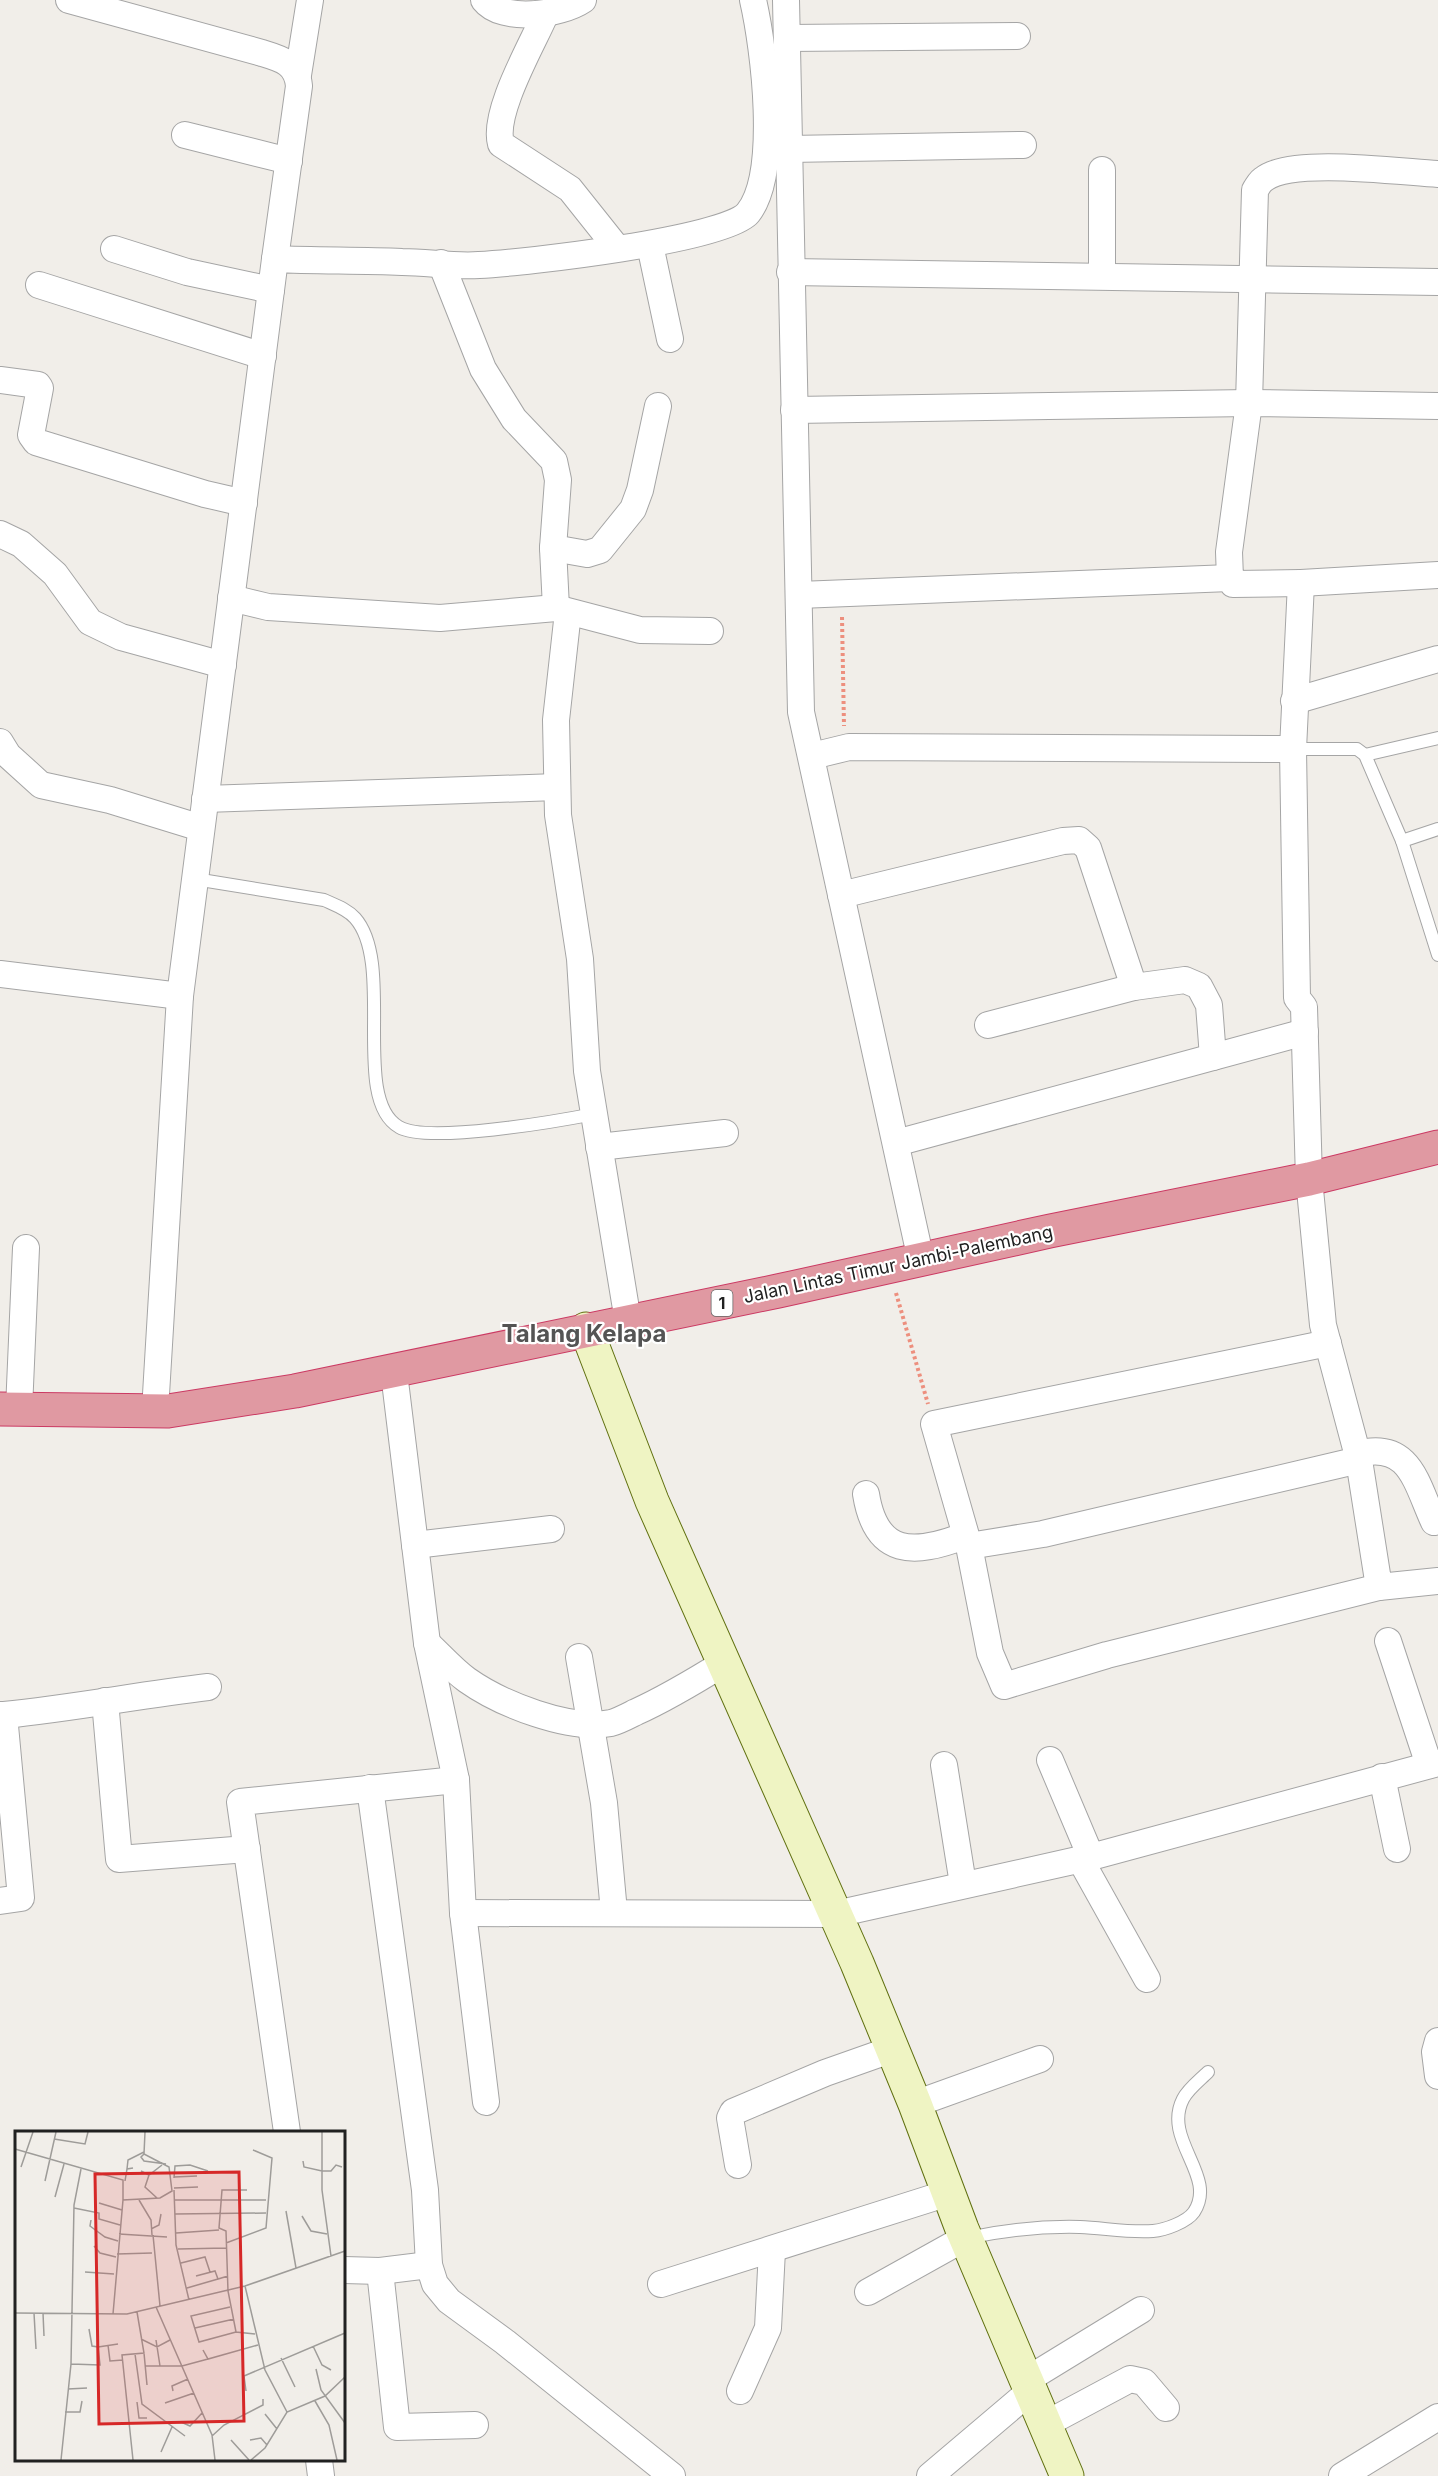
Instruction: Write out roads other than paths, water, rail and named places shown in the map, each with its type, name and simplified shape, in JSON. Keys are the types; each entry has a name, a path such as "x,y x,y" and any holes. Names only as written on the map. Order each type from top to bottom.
{"highway":[{"name":"Jalan Lintas Timur Jambi-Palembang","path":"10,1409 154,1411 295,1391 1310,1179 1438,1148"}],"street":[{"path":"69,0 262,52 284,60 298,75"},
{"path":"154,1411 180,996 289,161 298,75 310,0"},
{"path":"484,0 487,4 510,13 545,15 583,0"},
{"path":"275,260 441,263 478,266 650,245 732,224 747,215 759,198 764,177 766,119 763,42 753,0"},
{"path":"786,0 801,712 921,1260"},
{"path":"545,15 505,106 499,136 501,144 570,189 617,248"},
{"path":"787,38 1017,36"},
{"path":"185,135 289,161"},
{"path":"789,150 1023,144"},
{"path":"1438,174 1318,167 1283,171 1263,179 1255,190 1249,403 1231,518 1230,578 1237,585 1438,574"},
{"path":"1102,170 1102,275"},
{"path":"650,245 670,339"},
{"path":"114,249 187,272 271,290"},
{"path":"441,263 483,369 514,419 554,461 558,480 554,548 567,644 557,702 556,786 580,959 587,1071 628,1322"},
{"path":"790,272 1102,275 1438,282"},
{"path":"39,285 263,356"},
{"path":"0,380 40,388 31,435 36,442 205,494 244,503"},
{"path":"794,410 1249,403 1438,406"},
{"path":"554,548 586,554 600,550 633,509 640,490 658,406"},
{"path":"0,534 21,544 55,574 90,622 121,637 223,665"},
{"path":"800,595 1230,578"},
{"path":"1301,583 1293,749 1297,998 1304,1007 1310,1179 1323,1324 1358,1457 1379,1587"},
{"path":"231,598 268,607 440,618 562,610 640,630 710,631"},
{"path":"1294,701 1438,659"},
{"path":"0,742 8,755 41,785 110,800 201,828"},
{"path":"812,756 849,747 1293,749"},
{"path":"205,799 556,786"},
{"path":"841,895 1064,841 1079,840 1088,848 1134,987"},
{"path":"0,974 180,996"},
{"path":"988,1025 1134,987 1185,980 1199,986 1209,1005 1213,1057"},
{"path":"896,1143 1305,1032"},
{"path":"599,1147 725,1133"},
{"path":"10,1409 26,1248"},
{"path":"586,1329 652,1501 836,1914 915,2104 965,2238 1067,2476"},
{"path":"1328,1343 934,1424 967,1541 990,1653 1004,1686 1107,1655 1379,1587 1438,1581"},
{"path":"394,1372 427,1642 456,1780 463,1912 486,2102"},
{"path":"866,1494 873,1525 880,1534 891,1542 917,1550 967,1541 1043,1534 1382,1450 1398,1455 1408,1466 1434,1522"},
{"path":"415,1545 550,1529"},
{"path":"463,1912 836,1914 1086,1858 1433,1764 1388,1641"},
{"path":"427,1642 467,1680 510,1704 567,1721 590,1724 612,1723 637,1712 678,1692 724,1663"},
{"path":"579,1658 604,1803 614,1912"},
{"path":"0,1901 21,1898 2,1715 78,1707 105,1701 208,1687"},
{"path":"105,1701 119,1859 247,1849"},
{"path":"1050,1760 1086,1858 1147,1979"},
{"path":"944,1765 963,1884"},
{"path":"1382,1777 1396,1849"},
{"path":"287,2131 240,1802 456,1780"},
{"path":"370,1788 425,2190 429,2265 435,2284 449,2301 505,2342 672,2476"},
{"path":"1438,2040 1435,2052 1438,2076"},
{"path":"738,2165 730,2118 733,2112 825,2073 893,2049"},
{"path":"915,2104 1040,2059"},
{"path":"661,2284 948,2193"},
{"path":"868,2292 965,2238"},
{"path":"740,2391 768,2328 772,2250"},
{"path":"345,2271 380,2271 429,2265"},
{"path":"380,2271 397,2427 475,2425"},
{"path":"930,2476 1027,2386 1141,2310"},
{"path":"1044,2425 1130,2379 1144,2382 1166,2408"},
{"path":"1342,2476 1438,2417"},
{"path":"319,2461 321,2476"}],"lane":[{"path":"1365,755 1438,738"},
{"path":"1293,749 1357,749 1365,755 1402,841 1434,929 1438,955"},
{"path":"1402,841 1438,829"},
{"path":"195,879 324,900 342,908 355,918 368,942 373,966 375,1064 383,1111 400,1128 439,1132 474,1130 532,1125 594,1114"},
{"path":"965,2238 1013,2228 1154,2231 1182,2222 1194,2212 1200,2193 1196,2170 1177,2123 1179,2109 1184,2097 1208,2072"}],"district":[{"name":"Talang Kelapa","path":"584,1333"}]}
